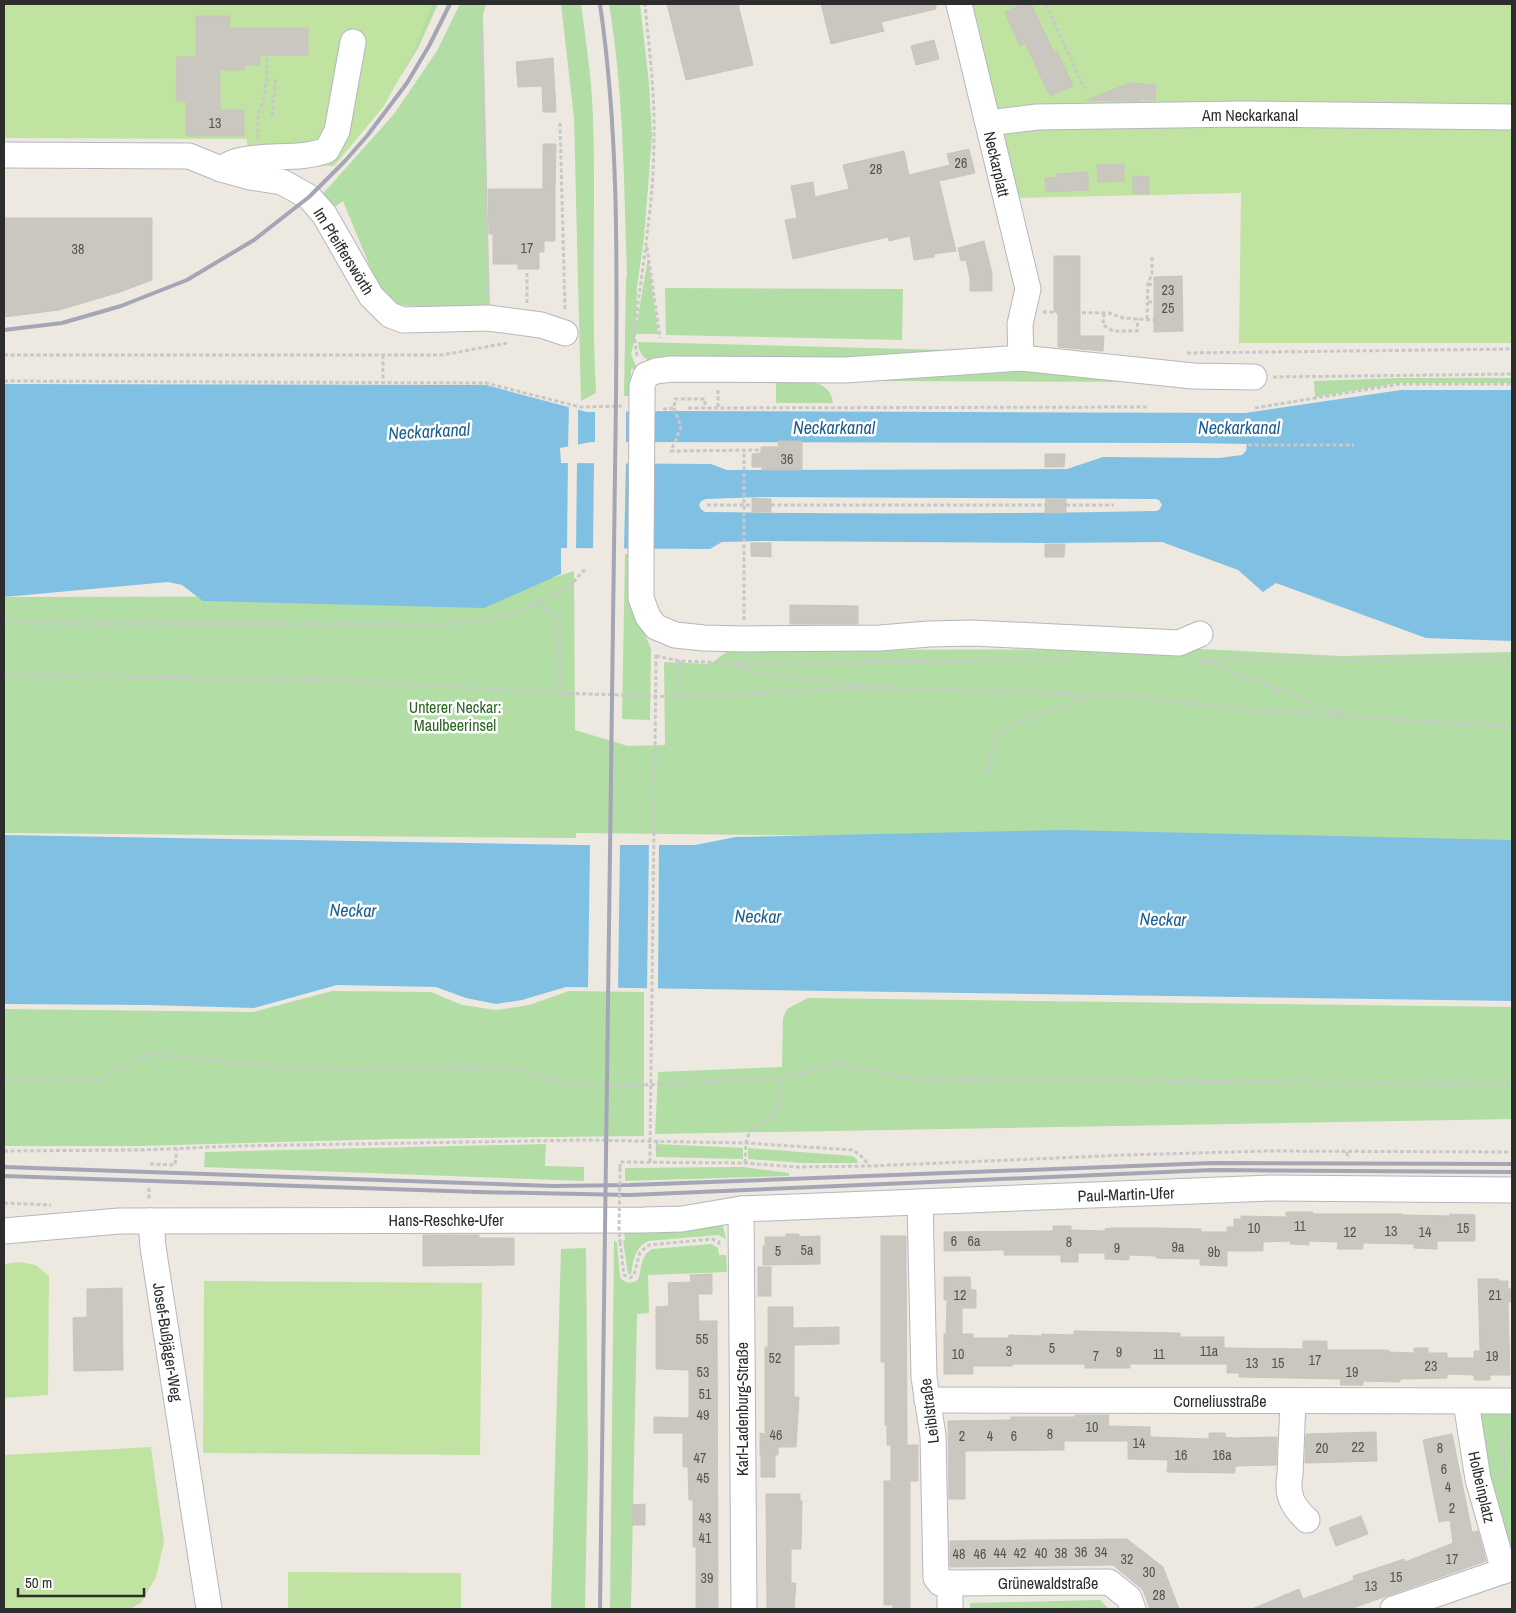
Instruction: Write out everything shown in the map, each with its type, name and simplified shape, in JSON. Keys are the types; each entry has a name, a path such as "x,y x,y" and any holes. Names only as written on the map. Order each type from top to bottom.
{"street":[{"name":"Neckarplatt","path":"959,4 1028,289 1021,318 1021,358"},
{"path":"220,169 236,161 260,157 315,154 327,150 337,131 353,42"},
{"name":"Am Neckarkanal","path":"988,123 1037,117 1243,114 1512,117"},
{"name":"Im Pfeifferswörth","path":"4,156 189,156 220,169 282,182 309,196 324,214 371,296 390,315 403,320 488,318 541,325 565,333"},
{"path":"1200,634 1179,643 973,633 880,638 744,639 675,635 656,627 648,617 641,598 636,403 646,375 656,371 671,369 845,370 1021,358 1193,376 1254,377"},
{"name":"Paul-Martin-Ufer","path":"741,1209 1271,1188 1512,1190"},
{"name":"Leiblstraße","path":"920,1202 924,1377 933,1436 936,1578 940,1583 950,1583"},
{"name":"Hans-Reschke-Ufer","path":"151,1221 644,1220 682,1219 741,1209"},
{"name":"Karl-Ladenburg-Straße","path":"741,1209 744,1609"},
{"path":"4,1231 120,1221 151,1221"},
{"name":"Josef-Bußjäger-Weg","path":"151,1221 153,1247 209,1609"},
{"name":"Corneliusstraße","path":"927,1400 1512,1401"},
{"path":"1293,1401 1288,1487 1296,1510 1308,1520"},
{"name":"Holbeinplatz","path":"1466,1402 1478,1479 1508,1569"},
{"path":"1393,1609 1508,1569"},
{"name":"Grünewaldstraße","path":"950,1583 1109,1582 1129,1598 1133,1609"},
{"path":"950,1583 950,1609"}],"path":[{"path":"635,343 634,334 652,186 654,137 651,69 644,4"},
{"path":"1046,4 1084,88"},
{"path":"481,26 488,306"},
{"path":"258,140 258,116 264,97 267,55"},
{"path":"272,116 276,77"},
{"path":"560,123 565,308"},
{"path":"646,244 660,338"},
{"path":"1147,320 1148,284 1152,273 1152,256"},
{"path":"526,273 528,323"},
{"path":"1148,284 1154,284"},
{"path":"1148,302 1154,302"},
{"path":"1104,313 1103,325 1113,332 1137,330 1138,319"},
{"path":"1021,318 1110,313 1122,318 1154,320"},
{"path":"4,356 442,355 508,343"},
{"path":"1185,353 1512,349"},
{"path":"383,355 383,382"},
{"path":"1254,377 1512,374"},
{"path":"4,381 486,383 580,407 636,403"},
{"path":"1255,408 1400,384 1512,384"},
{"path":"705,407 705,399 675,399 674,408 681,428 671,451 761,450"},
{"path":"688,408 1149,407"},
{"path":"666,409 674,408"},
{"path":"1248,445 1354,445"},
{"path":"744,450 744,639"},
{"path":"771,504 1045,505"},
{"path":"707,505 752,505"},
{"path":"1066,505 1114,505"},
{"path":"4,623 450,624 506,616 538,604 570,586 583,571 588,571"},
{"path":"538,604 559,619 560,693"},
{"path":"656,656 680,662 732,664 1075,660"},
{"path":"1192,660 1512,660"},
{"path":"1201,661 1348,716"},
{"path":"680,662 681,697"},
{"path":"732,664 756,673 873,687 1130,696 1247,710 1483,726 1512,726"},
{"path":"650,1162 656,666"},
{"path":"4,674 338,680 560,693 681,697 873,687"},
{"path":"987,772 996,736 1000,731 1094,695"},
{"path":"4,1080 96,1081 151,1054 292,1068 510,1067 558,1083 624,1086 783,1078 839,1064 912,1079 1512,1084"},
{"path":"745,1163 746,1143 750,1130 772,1118 779,1105 783,1078"},
{"path":"657,1140 657,1151"},
{"path":"4,1151 177,1149 477,1141 657,1140 746,1143 854,1150 870,1166"},
{"path":"150,1164 175,1165 177,1149"},
{"path":"712,1239 649,1245 640,1252 634,1275 630,1278 624,1275 619,1231 620,1162 745,1163 797,1167 1268,1151 1512,1152"},
{"path":"1347,1152 1346,1158 1349,1158"},
{"path":"148,1188 148,1197"},
{"path":"1478,1479 1507,1471 1501,1446 1507,1435 1512,1433"}],"green space":[{"path":"4,4 432,4 416,47 384,106 334,166 248,167 247,139 4,138"},
{"path":"429,4 438,4 418,48 383,105"},
{"path":"460,4 486,4 483,15 490,310 393,305 382,296 343,201 329,211 320,197 394,114 437,51"},
{"path":"561,4 581,4 592,104 596,393 581,401 574,118"},
{"path":"609,4 640,4 649,83 652,136 644,238 637,287 636,328 648,258 658,334 636,334 631,354 637,369 631,369 631,396 624,396 627,276 624,174 618,72"},
{"path":"967,4 1512,4 1512,343 1239,343 1241,193 1017,198"},
{"path":"665,288 903,289 902,340 666,335"},
{"path":"638,342 989,351 988,353 655,365 643,356"},
{"path":"997,366 1188,382 871,381 855,378"},
{"path":"1399,378 1512,378 1512,383 1398,383 1315,397 1314,381"},
{"path":"802,381 819,384 831,394 833,403 776,403 776,382"},
{"path":"625,554 630,554 631,599 651,649 650,720 622,719"},
{"name":"Unterer Neckar: Maulbeerinsel","path":"574,571 575,730 628,746 665,745 664,662 710,664 729,650 1200,649 1342,656 1512,652 1512,846 1057,838 576,833 576,838 4,833 4,597 495,596"},
{"path":"332,991 431,992 462,1005 496,1010 529,1005 569,991 644,992 644,1136 389,1139 140,1146 4,1146 4,1009 253,1012"},
{"path":"808,998 1512,1007 1512,1119 655,1134 658,1072 782,1067 783,1018 787,1009"},
{"path":"546,1144 545,1166 584,1167 584,1181 204,1167 205,1152"},
{"path":"656,1144 743,1148 743,1159 656,1157"},
{"path":"748,1148 852,1156 857,1159 858,1163 803,1163 748,1159"},
{"path":"743,1167 789,1173 789,1176 625,1181 625,1168"},
{"path":"723,1226 726,1239 718,1235 648,1241 637,1251 631,1274 628,1274 623,1241 625,1240 624,1230"},
{"path":"614,1240 617,1243 620,1277 626,1282 630,1283 638,1280 643,1259 652,1249 711,1244 718,1248 719,1255 726,1255 727,1272 648,1275 649,1313 637,1314 631,1609 610,1609"},
{"path":"586,1248 588,1458 585,1609 551,1609 561,1249"},
{"path":"20,1262 36,1265 49,1276 48,1395 4,1398 4,1264"},
{"path":"204,1281 482,1283 480,1455 203,1453"},
{"path":"1480,1413 1512,1413 1512,1553 1508,1554 1485,1480"},
{"path":"151,1447 164,1542 156,1577 141,1603 130,1609 4,1609 4,1455"},
{"path":"288,1572 461,1573 461,1609 288,1609"},
{"path":"1100,1600 1109,1609 970,1609 970,1603"}],"water":[{"name":"Neckarkanal","path":"4,384 486,385 587,412 1245,413 1401,390 1512,390 1512,641 1426,638 1276,583 1263,592 1238,570 1162,542 761,541 722,542 710,549 561,548 561,574 484,608 203,601 182,585 168,582 4,597","holes":["591,442 1194,443 1247,444 1246,451 1242,455 1219,458 1103,457 1067,469 727,470 711,464 561,463 560,448","761,497 1156,499 1162,505 1156,511 1043,513 705,512 699,505 701,501 706,499"]},
{"name":"Neckar","path":"1065,830 1512,840 1512,1001 566,987 522,1000 496,1004 466,998 436,987 337,985 254,1008 4,1004 4,835 578,845 695,845 736,837"}],"pier":[{"path":"569,405 578,407 578,447 568,449"},
{"path":"626,409 626,445 595,445 595,410"},
{"path":"568,460 577,461 576,550 567,550"},
{"path":"594,461 626,461 624,551 593,550"},
{"path":"590,842 620,842 618,990 588,990"},
{"path":"649,842 659,842 658,991 647,991"}],"building":[{"path":"667,4 738,4 753,65 686,80"},
{"path":"821,4 936,4 936,9 881,22 884,31 831,44"},
{"path":"1023,4 1031,4 1054,53 1057,51 1073,86 1050,96 1025,43 1020,46 1005,12"},
{"path":"196,16 230,16 229,28 308,28 308,55 260,55 260,65 244,65 244,70 220,70 220,110 244,110 244,136 186,136 186,101 176,101 177,57 196,57"},
{"path":"934,40 939,59 916,65 911,46"},
{"path":"553,58 556,112 543,112 542,86 518,87 516,62"},
{"path":"1130,83 1156,85 1155,100 1087,100"},
{"path":"543,144 556,144 555,189 543,189"},
{"path":"969,149 975,173 939,181 956,251 934,254 934,257 914,260 910,236 889,241 888,237 793,259 785,220 797,218 791,186 813,182 815,197 849,189 843,165 904,151 909,175 950,165 947,154"},
{"path":"1124,164 1124,181 1098,182 1097,165"},
{"path":"1088,172 1088,190 1046,192 1045,178 1057,177 1057,174"},
{"path":"1133,176 1149,177 1149,194 1133,194"},
{"path":"488,189 555,189 555,241 544,241 544,252 539,252 539,269 518,269 518,264 493,264 493,234 489,234"},
{"path":"4,218 152,218 152,280 120,292 59,310 4,317"},
{"path":"984,241 992,273 992,291 970,291 970,278 966,260 961,261 958,248"},
{"path":"1054,256 1080,256 1080,336 1104,336 1103,351 1058,347 1058,312 1054,312"},
{"path":"1182,276 1183,331 1154,332 1154,277"},
{"path":"778,441 802,441 802,470 762,470 762,467 752,467 752,454 761,453 761,447 779,447"},
{"path":"1045,454 1065,454 1064,467 1045,467"},
{"path":"752,498 771,499 771,512 752,512"},
{"path":"1046,499 1066,499 1066,513 1045,513"},
{"path":"751,543 771,543 771,557 751,556"},
{"path":"1045,544 1065,544 1064,557 1045,557"},
{"path":"790,605 858,606 858,624 790,624"},
{"path":"1286,1212 1313,1212 1313,1214 1475,1215 1475,1241 1437,1241 1437,1249 1414,1248 1414,1244 1363,1243 1363,1249 1337,1249 1338,1242 1309,1241 1309,1245 1290,1244 1290,1241 1263,1242 1263,1251 1227,1251 1227,1266 1200,1265 1200,1259 1156,1258 1156,1256 1129,1255 1129,1260 1105,1259 1105,1253 1078,1253 1078,1262 1061,1262 1061,1255 1004,1255 1004,1250 944,1251 944,1232 1053,1231 1053,1226 1071,1226 1071,1230 1105,1231 1105,1229 1112,1228 1155,1228 1201,1229 1201,1232 1227,1232 1227,1227 1234,1227 1234,1219 1241,1219 1241,1216 1286,1217"},
{"path":"786,1234 799,1234 799,1237 820,1236 820,1264 763,1265 765,1237 786,1237"},
{"path":"423,1235 479,1235 479,1238 514,1238 514,1265 423,1266"},
{"path":"881,1236 906,1236 907,1445 918,1445 918,1481 910,1481 910,1609 893,1609 893,1605 884,1605 884,1481 891,1481 891,1445 887,1445 887,1425 885,1425 885,1362 881,1362"},
{"path":"758,1267 771,1267 771,1296 758,1296"},
{"path":"712,1274 712,1294 698,1294 699,1321 717,1321 718,1609 696,1609 696,1547 693,1547 693,1500 689,1500 688,1467 683,1467 683,1433 654,1433 654,1417 689,1418 689,1370 656,1369 656,1307 669,1306 668,1283 691,1282 690,1275"},
{"path":"944,1277 970,1277 971,1290 976,1290 976,1308 962,1308 962,1334 973,1334 973,1338 1009,1338 1009,1335 1042,1336 1042,1334 1074,1335 1074,1331 1180,1333 1180,1337 1224,1337 1224,1348 1303,1349 1303,1341 1327,1341 1327,1350 1389,1350 1389,1352 1414,1353 1414,1348 1428,1348 1428,1353 1447,1353 1447,1358 1474,1358 1474,1351 1480,1351 1478,1279 1499,1279 1499,1281 1508,1281 1508,1289 1511,1289 1511,1302 1508,1302 1510,1375 1490,1375 1490,1380 1474,1380 1474,1375 1447,1374 1447,1378 1400,1379 1400,1382 1363,1381 1363,1385 1340,1385 1341,1379 1239,1377 1239,1373 1227,1373 1227,1364 1130,1364 1130,1368 1085,1368 1085,1364 1012,1364 1012,1366 973,1366 973,1374 944,1374 944,1334 946,1334 947,1300 944,1300"},
{"path":"122,1288 123,1370 74,1371 73,1318 87,1317 87,1289"},
{"path":"768,1307 793,1307 793,1328 839,1327 839,1344 794,1345 794,1397 799,1397 796,1447 778,1447 778,1455 775,1455 775,1477 761,1477 760,1433 765,1434 765,1347 768,1347"},
{"path":"1075,1415 1109,1415 1108,1426 1150,1427 1150,1437 1209,1439 1209,1433 1225,1433 1225,1437 1236,1438 1277,1437 1276,1465 1235,1466 1235,1473 1167,1472 1168,1460 1128,1459 1128,1441 1064,1441 1064,1450 965,1451 965,1499 949,1499 948,1421 1011,1420 1011,1417 1075,1417"},
{"path":"1376,1432 1377,1461 1305,1463 1306,1434"},
{"path":"1452,1434 1472,1532 1478,1531 1486,1561 1350,1609 1252,1609 1299,1589 1303,1599 1354,1580 1353,1576 1404,1559 1405,1562 1453,1543 1450,1520 1439,1522 1423,1440"},
{"path":"766,1494 800,1494 800,1501 802,1501 801,1549 791,1549 791,1583 796,1583 794,1609 767,1609"},
{"path":"645,1504 645,1525 632,1525 632,1505"},
{"path":"1361,1516 1368,1534 1336,1546 1329,1528"},
{"path":"1127,1539 1163,1567 1179,1609 1150,1609 1143,1590 1113,1565 950,1567 950,1541"}],"railway":[{"path":"4,330 62,323 121,306 187,280 254,240 309,197 367,136 407,83 429,46 450,4"},
{"path":"600,4 611,102 614,151 617,298 600,1609"},
{"path":"4,1167 553,1186 630,1185 1212,1163 1512,1164"},
{"path":"4,1176 478,1192 630,1195 1212,1170 1512,1172"}]}
